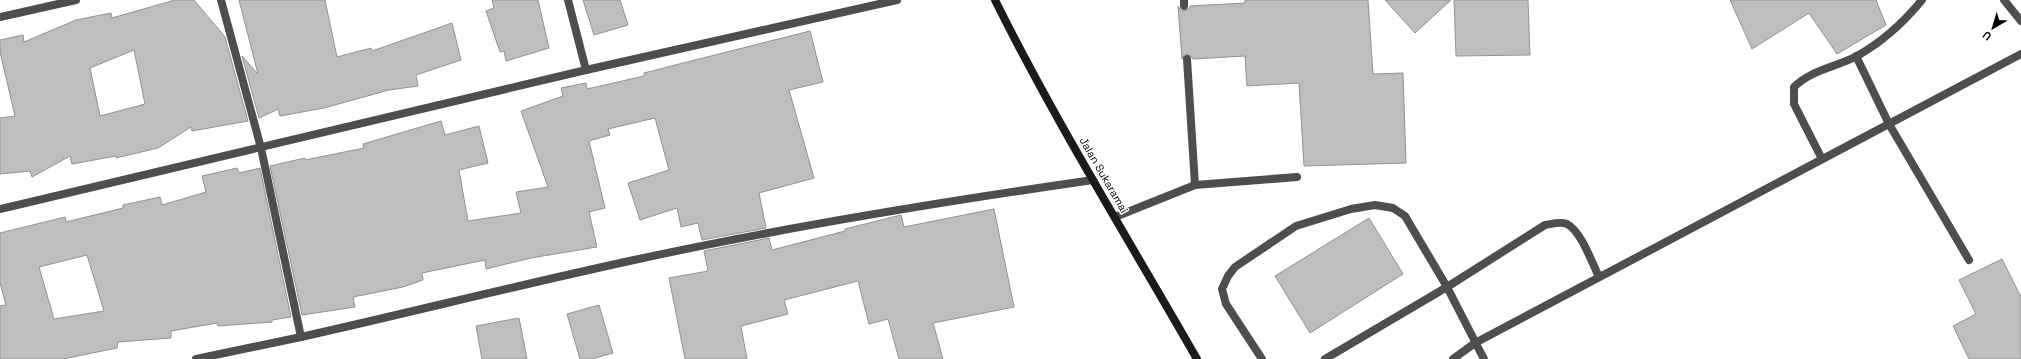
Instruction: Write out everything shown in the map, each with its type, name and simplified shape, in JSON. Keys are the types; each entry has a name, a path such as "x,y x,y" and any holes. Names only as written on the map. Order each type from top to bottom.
{"street":[{"path":"0,17 76,0"},
{"path":"221,0 261,148 301,336"},
{"path":"568,0 586,70"},
{"path":"0,209 586,70 897,0"},
{"name":"Jalan Sukaramai","path":"995,0 1093,180 1197,359"},
{"path":"1822,159 1794,104 1794,87 1802,78 1856,56 1891,32 1922,0"},
{"path":"2004,0 2021,21"},
{"path":"1453,359 1475,344 1599,277 2021,54"},
{"path":"1856,56 1889,124 1969,260"},
{"path":"1187,59 1195,186"},
{"path":"1115,217 1195,186 1297,178"},
{"path":"196,359 436,307 634,260 962,199 1093,180"},
{"path":"1262,359 1226,304 1222,289 1228,276 1235,267 1296,226 1351,209 1375,205 1393,208 1405,216 1448,287 1475,344 1484,359"},
{"path":"1325,359 1448,287 1545,225 1558,223 1566,224 1576,232 1599,277"}],"building":[{"path":"175,0 194,0 225,37 248,121 192,131 191,127 158,148 116,158 116,156 72,164 70,156 32,177 30,171 0,174 0,118 15,116 0,52 0,40 23,35 24,42 76,20 111,13 112,18","holes":["134,50 145,104 100,116 90,68"]},
{"path":"239,0 325,0 337,57 371,48 372,51 452,23 461,60 416,75 418,86 389,90 324,108 280,116 278,109 259,118 242,56 258,74"},
{"path":"492,0 538,0 549,48 506,61 504,51 500,52 486,11 494,8"},
{"path":"583,0 620,0 628,25 594,35"},
{"path":"1245,0 1368,0 1373,74 1403,73 1406,163 1304,166 1299,83 1247,86 1245,56 1193,59 1187,54 1184,55 1182,59 1178,6 1181,11 1184,11 1189,9 1190,6 1245,3"},
{"path":"1385,0 1451,0 1415,33"},
{"path":"1454,0 1528,0 1530,55 1456,56"},
{"path":"1730,0 1876,0 1886,25 1837,54 1809,13 1752,49"},
{"path":"810,31 823,82 789,90 814,178 759,193 766,228 702,240 698,223 681,227 677,208 640,220 628,183 669,170 655,118 608,129 610,135 589,141 605,208 589,212 597,247 531,258 486,269 485,260 422,273 423,280 403,287 353,297 355,307 302,315 270,166 305,158 305,160 364,148 363,144 441,121 445,135 479,126 488,163 459,170 468,221 521,213 516,192 548,187 521,111 563,96 561,88 586,83 587,89 644,76 644,73"},
{"path":"237,168 239,173 260,168 291,317 272,320 272,322 218,326 217,323 171,331 171,338 118,342 117,348 63,359 0,359 0,306 6,305 0,283 0,233 65,217 66,222 123,208 123,205 160,197 162,205 206,192 202,176","holes":["87,255 104,311 54,319 39,267"]},
{"path":"994,209 1014,307 933,323 943,359 899,359 888,319 869,324 858,281 784,300 788,314 741,326 747,359 685,359 669,278 708,271 704,251 769,238 772,250 901,215 904,227"},
{"path":"1369,218 1403,274 1310,333 1275,276"},
{"path":"2002,259 2021,297 2021,359 1969,359 1953,326 1976,314 1959,280"},
{"path":"599,305 613,353 592,359 580,359 567,314"},
{"path":"519,318 527,359 482,359 476,326"}]}
